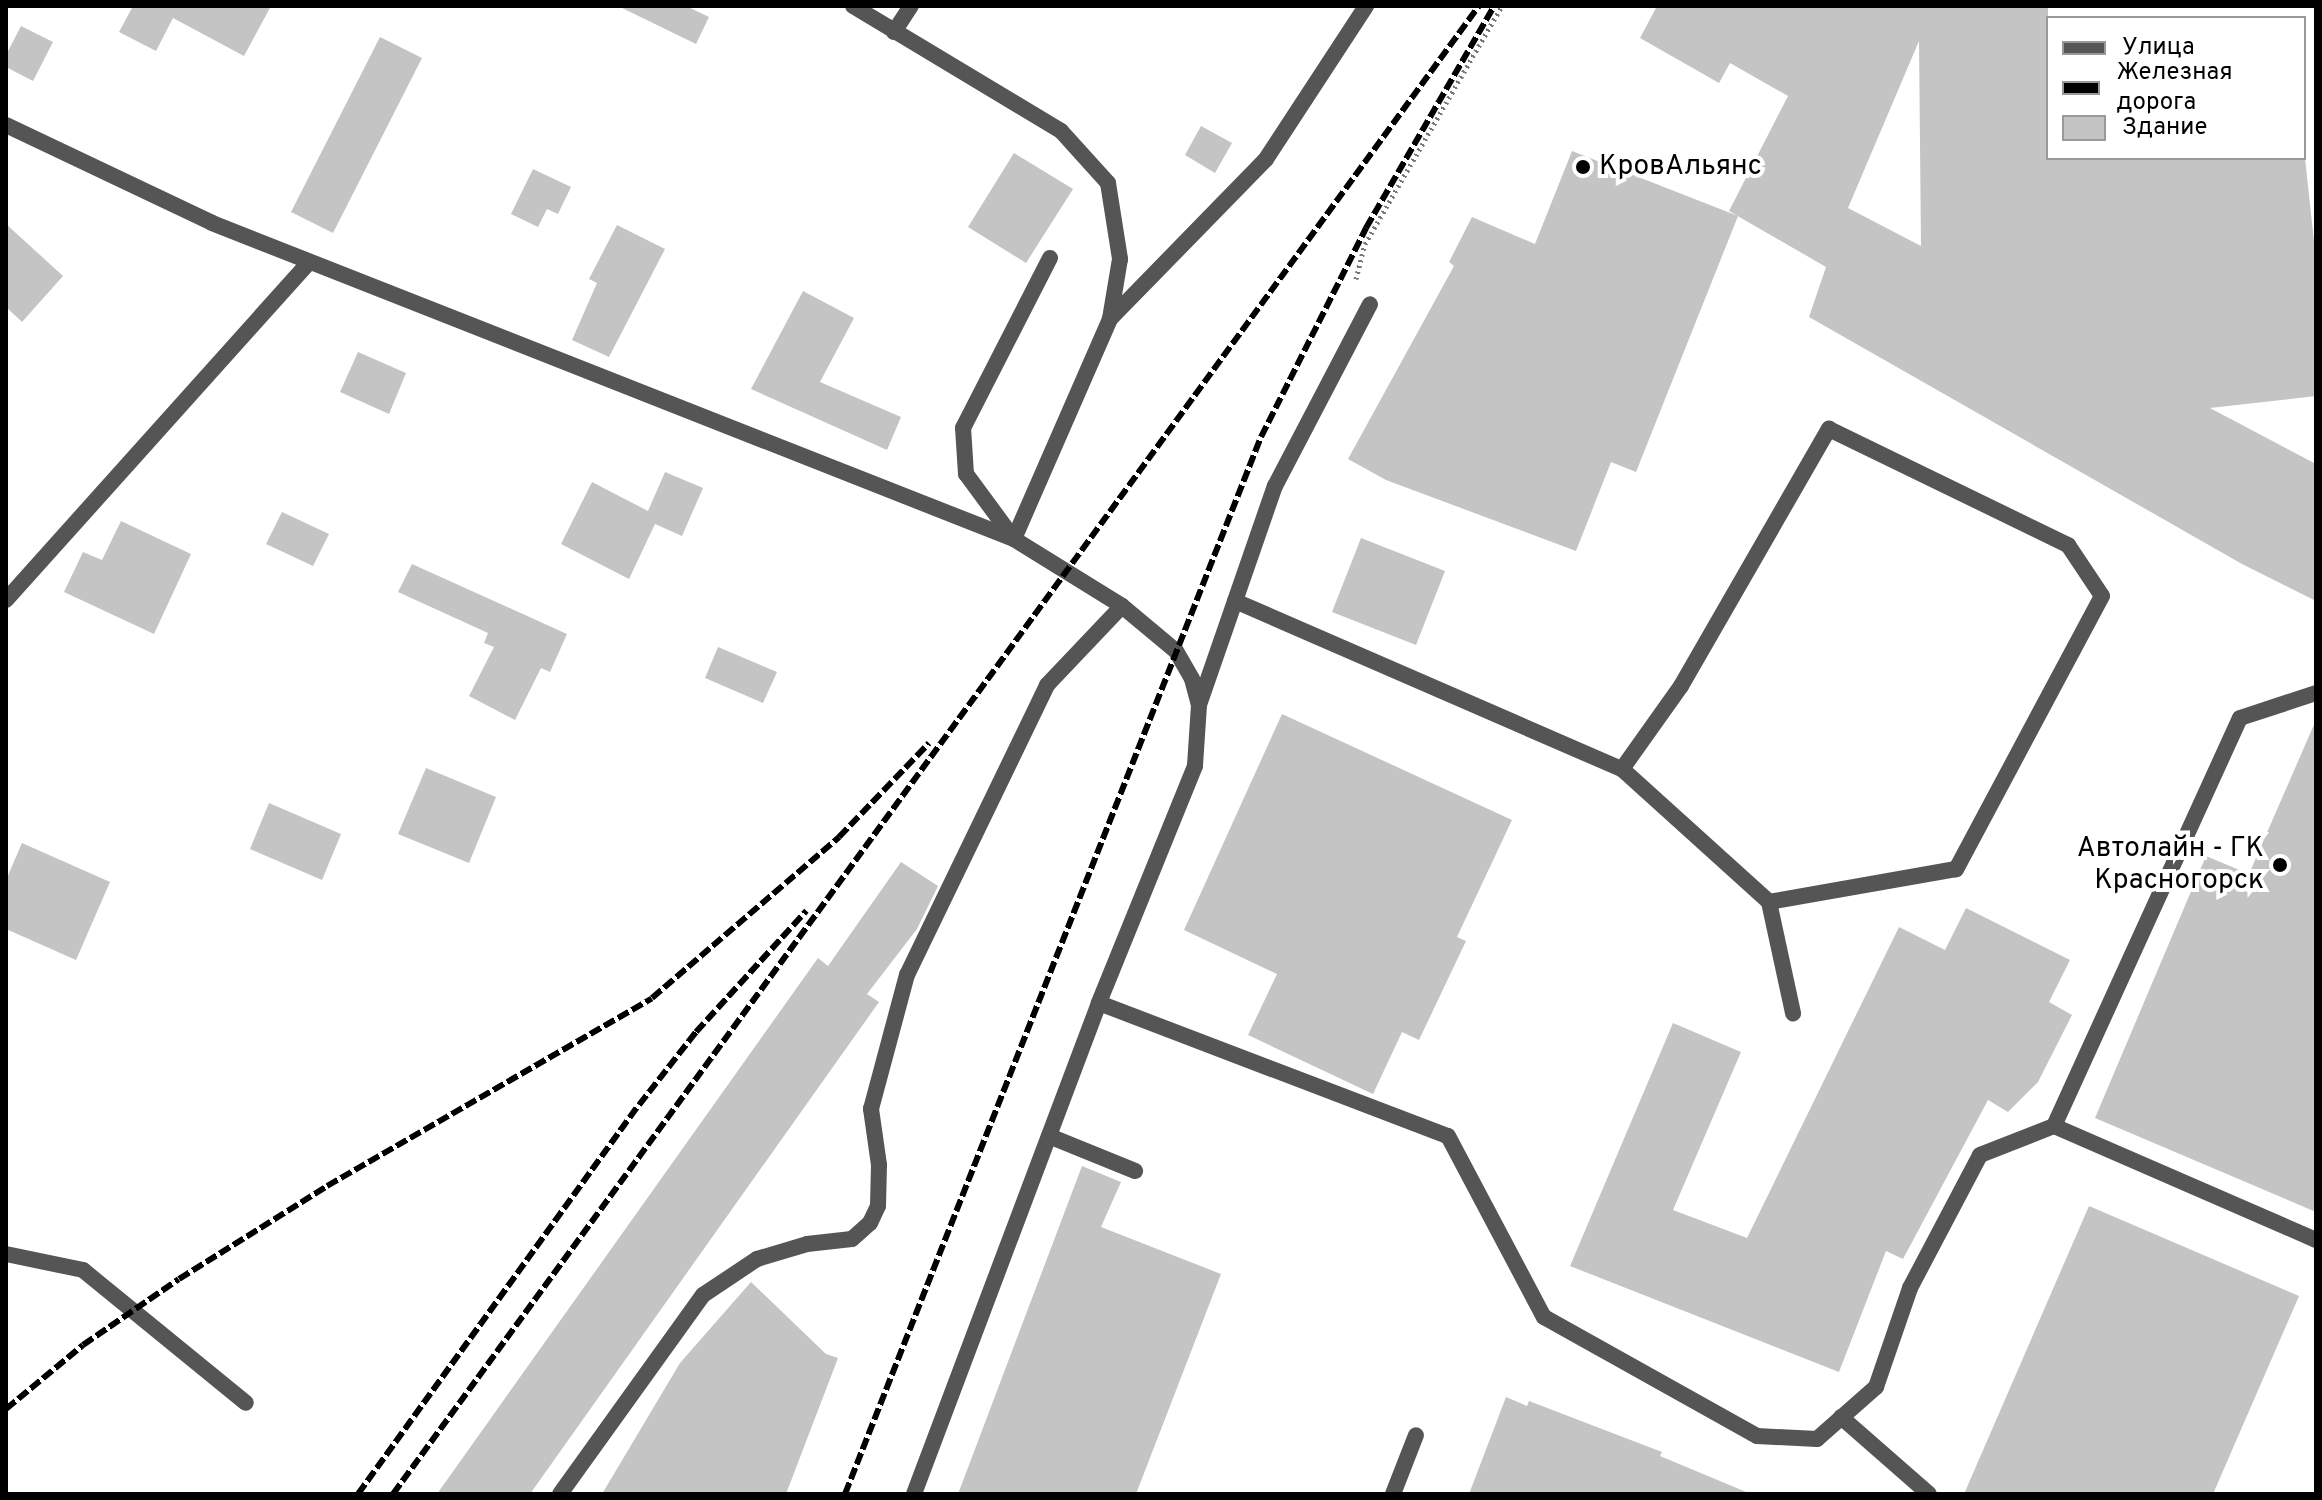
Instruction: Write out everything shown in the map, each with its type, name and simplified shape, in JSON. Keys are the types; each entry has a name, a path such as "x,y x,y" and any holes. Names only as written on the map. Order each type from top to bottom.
{"street":[{"path":"853,6 1061,131 1108,183 1120,259 1110,319 1014,539"},
{"path":"894,32 911,6"},
{"path":"1110,319 1266,159 1366,6"},
{"path":"6,125 212,223 1014,539 1122,606 1176,651 1192,679 1199,705"},
{"path":"1014,539 966,474 963,428 1050,258"},
{"path":"6,600 309,262"},
{"path":"914,1494 1099,1003 1195,766 1199,705 1275,486 1370,304"},
{"path":"1622,769 1681,686 1829,429 2068,545 2102,596 1956,869 1769,902"},
{"path":"1235,601 1622,769 1769,902 1793,1013"},
{"path":"560,1494 703,1295 757,1259 807,1244 852,1239 870,1223 878,1206 879,1165 871,1109 907,975 1047,685 1122,606"},
{"path":"1099,1003 1448,1136 1544,1317 1757,1436 1817,1439 1876,1387 1910,1288 1980,1155 2054,1126 2240,718 2316,693"},
{"path":"2054,1126 2316,1240"},
{"path":"1049,1136 1135,1171"},
{"path":"6,1254 83,1270 246,1403"},
{"path":"1841,1417 1929,1494"},
{"path":"1393,1494 1416,1435"}],"path":[{"path":"1370,304 1354,290 1365,244 1502,6"}],"building":[{"path":"133,6 271,6 244,56 173,18 156,51 119,32"},
{"path":"618,6 686,6 709,17 696,44"},
{"path":"1657,6 2048,6 2046,160 2305,160 2316,260 2316,396 2210,408 2316,464 2316,601 2242,564 1809,317 1826,267 1729,211 1788,96 1730,63 1719,83 1640,38","holes":["1919,41 1921,246 1848,208"]},
{"path":"21,26 53,42 33,81 6,67 6,55"},
{"path":"380,37 422,58 333,233 291,212"},
{"path":"1201,126 1232,143 1215,173 1185,155"},
{"path":"1572,151 1738,216 1636,472 1611,462 1576,551 1386,480 1348,459 1454,266 1449,262 1472,217 1535,244"},
{"path":"1014,153 1073,189 1026,263 968,227"},
{"path":"533,169 571,187 558,214 547,209 538,227 511,214"},
{"path":"6,224 63,276 22,322 6,307"},
{"path":"617,225 665,249 609,357 572,340 597,283 589,279"},
{"path":"803,291 854,318 820,382 901,417 887,450 751,389"},
{"path":"358,352 406,373 389,414 340,392"},
{"path":"665,472 703,488 682,536 655,524 629,579 561,544 592,482 648,511"},
{"path":"282,512 329,534 313,566 266,544"},
{"path":"121,521 191,554 154,634 64,592 83,552 102,560"},
{"path":"1361,538 1445,571 1416,645 1332,612"},
{"path":"412,564 567,634 550,672 541,668 515,720 469,696 494,647 484,643 488,633 398,592"},
{"path":"718,647 777,672 763,703 705,678"},
{"path":"1282,714 1512,820 1457,937 1466,941 1419,1040 1402,1032 1373,1094 1248,1035 1277,974 1184,930"},
{"path":"2316,720 2316,1212 2095,1118 2206,856 2249,874"},
{"path":"426,768 496,797 469,863 398,834"},
{"path":"269,803 341,834 322,880 250,849"},
{"path":"22,843 110,882 76,960 6,929 6,880"},
{"path":"901,862 938,886 917,929 867,994 879,1002 530,1494 437,1494 818,958 828,966"},
{"path":"1966,908 2070,960 2049,1002 2072,1015 2038,1082 2008,1112 1988,1100 1903,1259 1886,1251 1839,1372 1570,1266 1673,1023 1741,1052 1673,1210 1747,1238 1899,927 1945,950"},
{"path":"1082,1166 1121,1182 1101,1227 1221,1274 1136,1494 958,1494"},
{"path":"2089,1206 2299,1296 2213,1494 1964,1494"},
{"path":"751,1282 826,1354 838,1358 786,1494 602,1494 680,1363"},
{"path":"1506,1397 1527,1406 1529,1401 1662,1452 1660,1456 1751,1494 1469,1494"}],"railway":[{"path":"393,1494 1479,6"},
{"path":"845,1494 1261,437 1366,228 1494,6"},
{"path":"6,1409 83,1345 179,1279 327,1186 652,998 839,837 929,743"},
{"path":"358,1494 639,1105 696,1032 806,911"}],"place":[{"name":"КровАльянс","path":"1583,167"},
{"name":"Автолайн - ГК Красногорск","path":"2280,865"}]}
